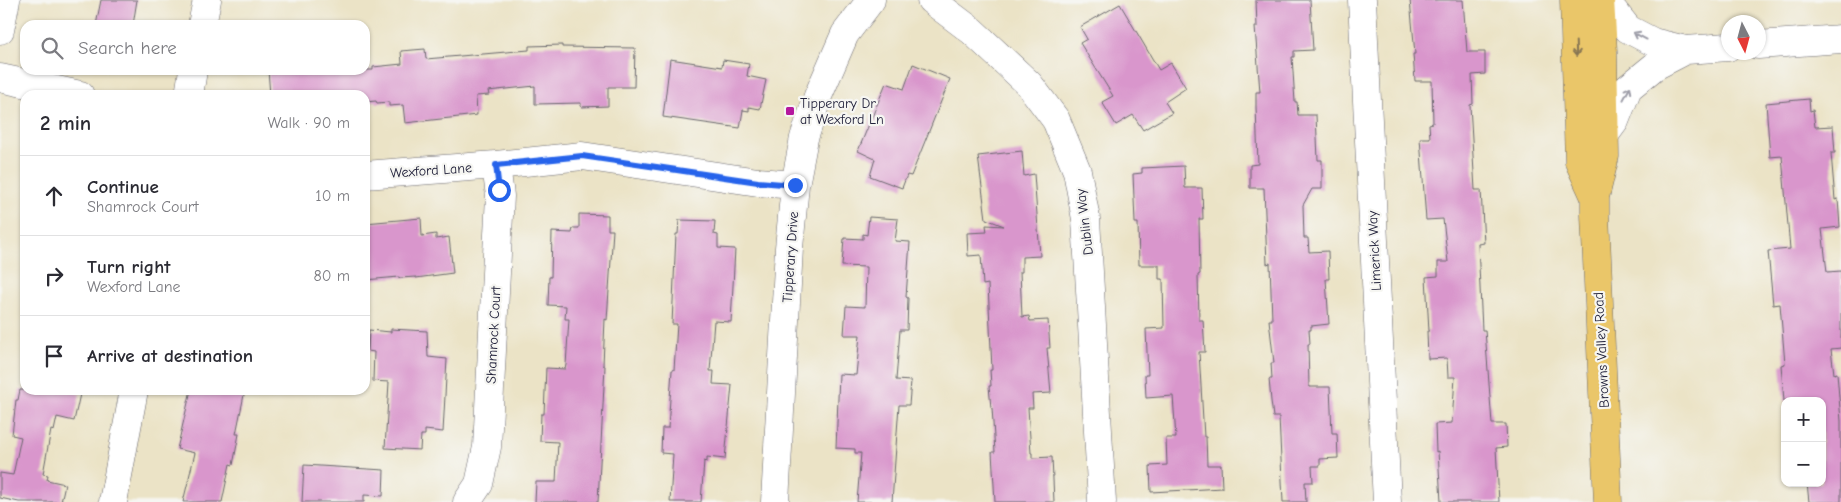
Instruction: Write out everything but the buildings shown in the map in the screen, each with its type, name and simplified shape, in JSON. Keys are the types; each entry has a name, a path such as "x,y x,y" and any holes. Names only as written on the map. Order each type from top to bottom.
{"main road":[{"name":"Browns Valley Road","path":"1574,0 1579,162 1595,198"},
{"name":"Browns Valley Road","path":"1600,0 1605,156 1595,198 1608,502"}],"street":[{"path":"0,30 6,0"},
{"path":"203,20 207,0"},
{"name":"Tipperary Drive","path":"775,502 789,258 795,185 804,138 818,96 845,34 872,0"},
{"name":"Dublin Way","path":"931,0 972,31 1029,84 1056,120 1077,171 1086,219 1102,502"},
{"name":"Limerick Way","path":"1362,0 1387,502"},
{"path":"1605,0 1628,29 1653,42 1686,50 1721,48"},
{"path":"1766,44 1841,39"},
{"path":"1604,136 1615,121 1628,88 1655,66 1686,50"},
{"path":"189,90 193,75"},
{"path":"0,78 56,90"},
{"name":"Wexford Lane","path":"370,175 582,156 758,182 795,185"},
{"name":"Shamrock Court","path":"467,502 479,484 488,447 500,196 496,165"},
{"path":"113,502 133,395"}],"place":[{"name":"Tipperary Dr at Wexford Ln","path":"790,111"}],"route":[{"path":"499,190 496,165 582,156 758,182 795,185"}]}
